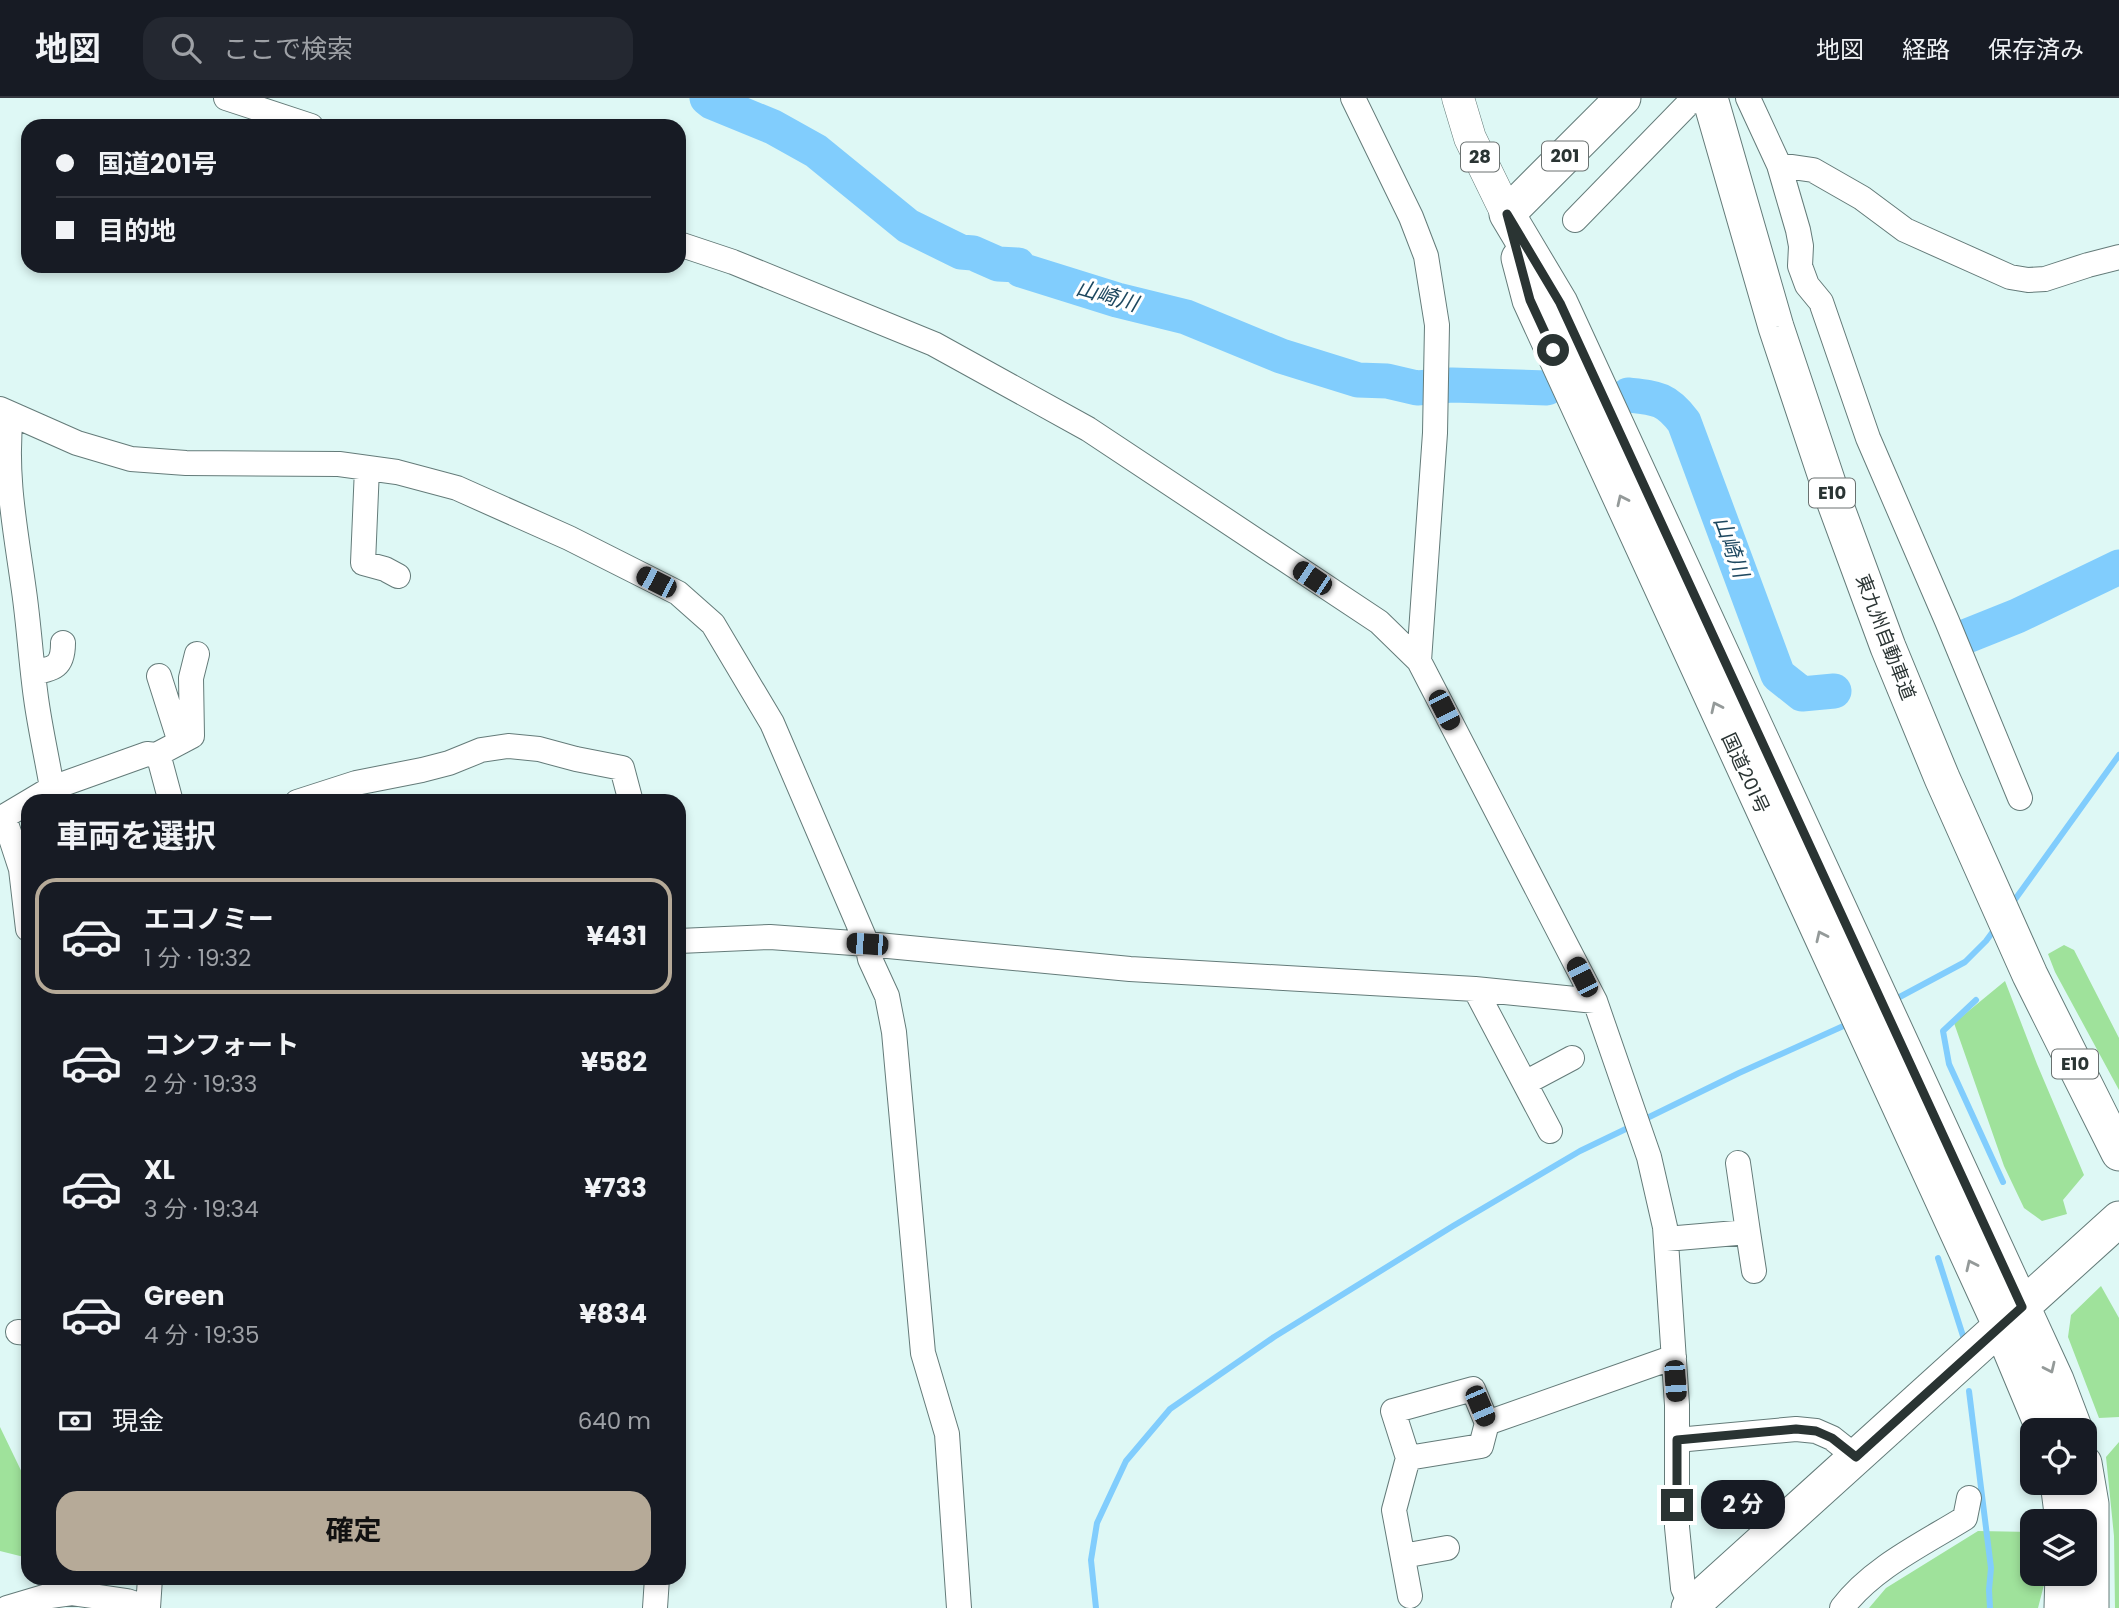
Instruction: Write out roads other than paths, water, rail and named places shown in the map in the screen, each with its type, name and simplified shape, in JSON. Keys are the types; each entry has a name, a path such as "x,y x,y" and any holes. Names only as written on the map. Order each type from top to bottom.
{"highway":[{"name":"201","path":"1507,214 1623,98"},
{"name":"東九州自動車道","path":"1709,105 1776,327 1832,495 1888,647 1942,778 2035,973"},
{"name":"国道201号","path":"1507,214 1560,303 1878,1029 2011,1317"},
{"path":"2035,973 2119,1117"},
{"name":"E10","path":"2035,973 2119,1153"},
{"path":"1691,1607 2119,1219"},
{"path":"2011,1317 2040,1418"},
{"path":"2011,1317 2056,1380 2070,1418"},
{"path":"2089,1495 2091,1608"},
{"path":"2062,1608 2063,1586"}],"main road":[{"name":"28","path":"1458,98 1471,138 1507,214"}],"street":[{"path":"226,98 290,119"},
{"path":"1353,98 1394,181 1426,256 1437,324 1435,421 1419,662"},
{"path":"1748,98 1779,165 1798,230 1801,246 1800,266 1807,285 1821,302 1868,438 2020,798"},
{"path":"1575,220 1689,103 1709,105"},
{"path":"1779,165 1813,170 1862,198 1905,230 2010,277 2045,279 2119,257"},
{"path":"686,246 733,262 934,344 1088,429 1379,622 1419,662 1595,1001 1649,1157 1666,1239 1677,1405 1678,1527 1683,1588 1691,1607"},
{"path":"52,788 14,529 6,412 77,443 131,459 186,463 339,464 397,472 457,488 569,538 678,593 713,624 772,723 887,996 894,1032 923,1353 947,1434 960,1608"},
{"path":"367,468 363,562 398,576"},
{"path":"33,672 51,670 57,665 63,653 63,643"},
{"path":"40,794 147,754 156,754 192,736 191,678 197,654"},
{"path":"159,676 180,742"},
{"path":"320,794 356,783 449,763 481,750 509,746 539,749 622,768 629,794"},
{"path":"156,754 169,794"},
{"path":"21,805 2,818 21,861"},
{"path":"686,941 770,937 1130,969 1475,989 1595,1001"},
{"path":"1475,989 1550,1131"},
{"path":"1525,1083 1572,1058"},
{"path":"1738,1163 1754,1271"},
{"path":"1666,1239 1748,1232"},
{"path":"1487,1423 1674,1357"},
{"path":"1408,1458 1481,1446 1487,1423 1472,1389 1393,1411 1408,1458 1394,1510 1410,1596"},
{"path":"1677,1440 1796,1429 1816,1431 1832,1438 1856,1457"},
{"path":"1842,1608 1854,1591 1879,1572 1965,1518 1969,1498"},
{"path":"1403,1556 1447,1548"},
{"path":"7,1608 44,1597 72,1593 127,1601 148,1608 150,1585"},
{"path":"655,1608 657,1585"}],"waterway":[{"name":"山崎川","path":"707,98 773,127 816,151 908,226 961,252 973,253 998,264 1018,265 1021,270 1117,300 1186,317 1281,356 1358,380 1387,381 1417,388 1452,385 1547,388"},
{"name":"山崎川","path":"1628,395 1660,401 1672,408 1684,422 1778,675 1802,694 1834,691"},
{"name":"山崎川","path":"1967,636 2017,616 2119,567"},
{"path":"2011,905 2119,755"},
{"path":"1894,1000 1965,962 1997,926"},
{"path":"1976,1000 1943,1031 1949,1064 2003,1182"},
{"path":"1641,1121 1850,1023"},
{"path":"1096,1608 1091,1560 1097,1523 1126,1461 1170,1409 1274,1337 1453,1226 1580,1151 1632,1126"},
{"path":"1938,1258 1964,1339"},
{"path":"1969,1391 1991,1568 1990,1608"}]}
